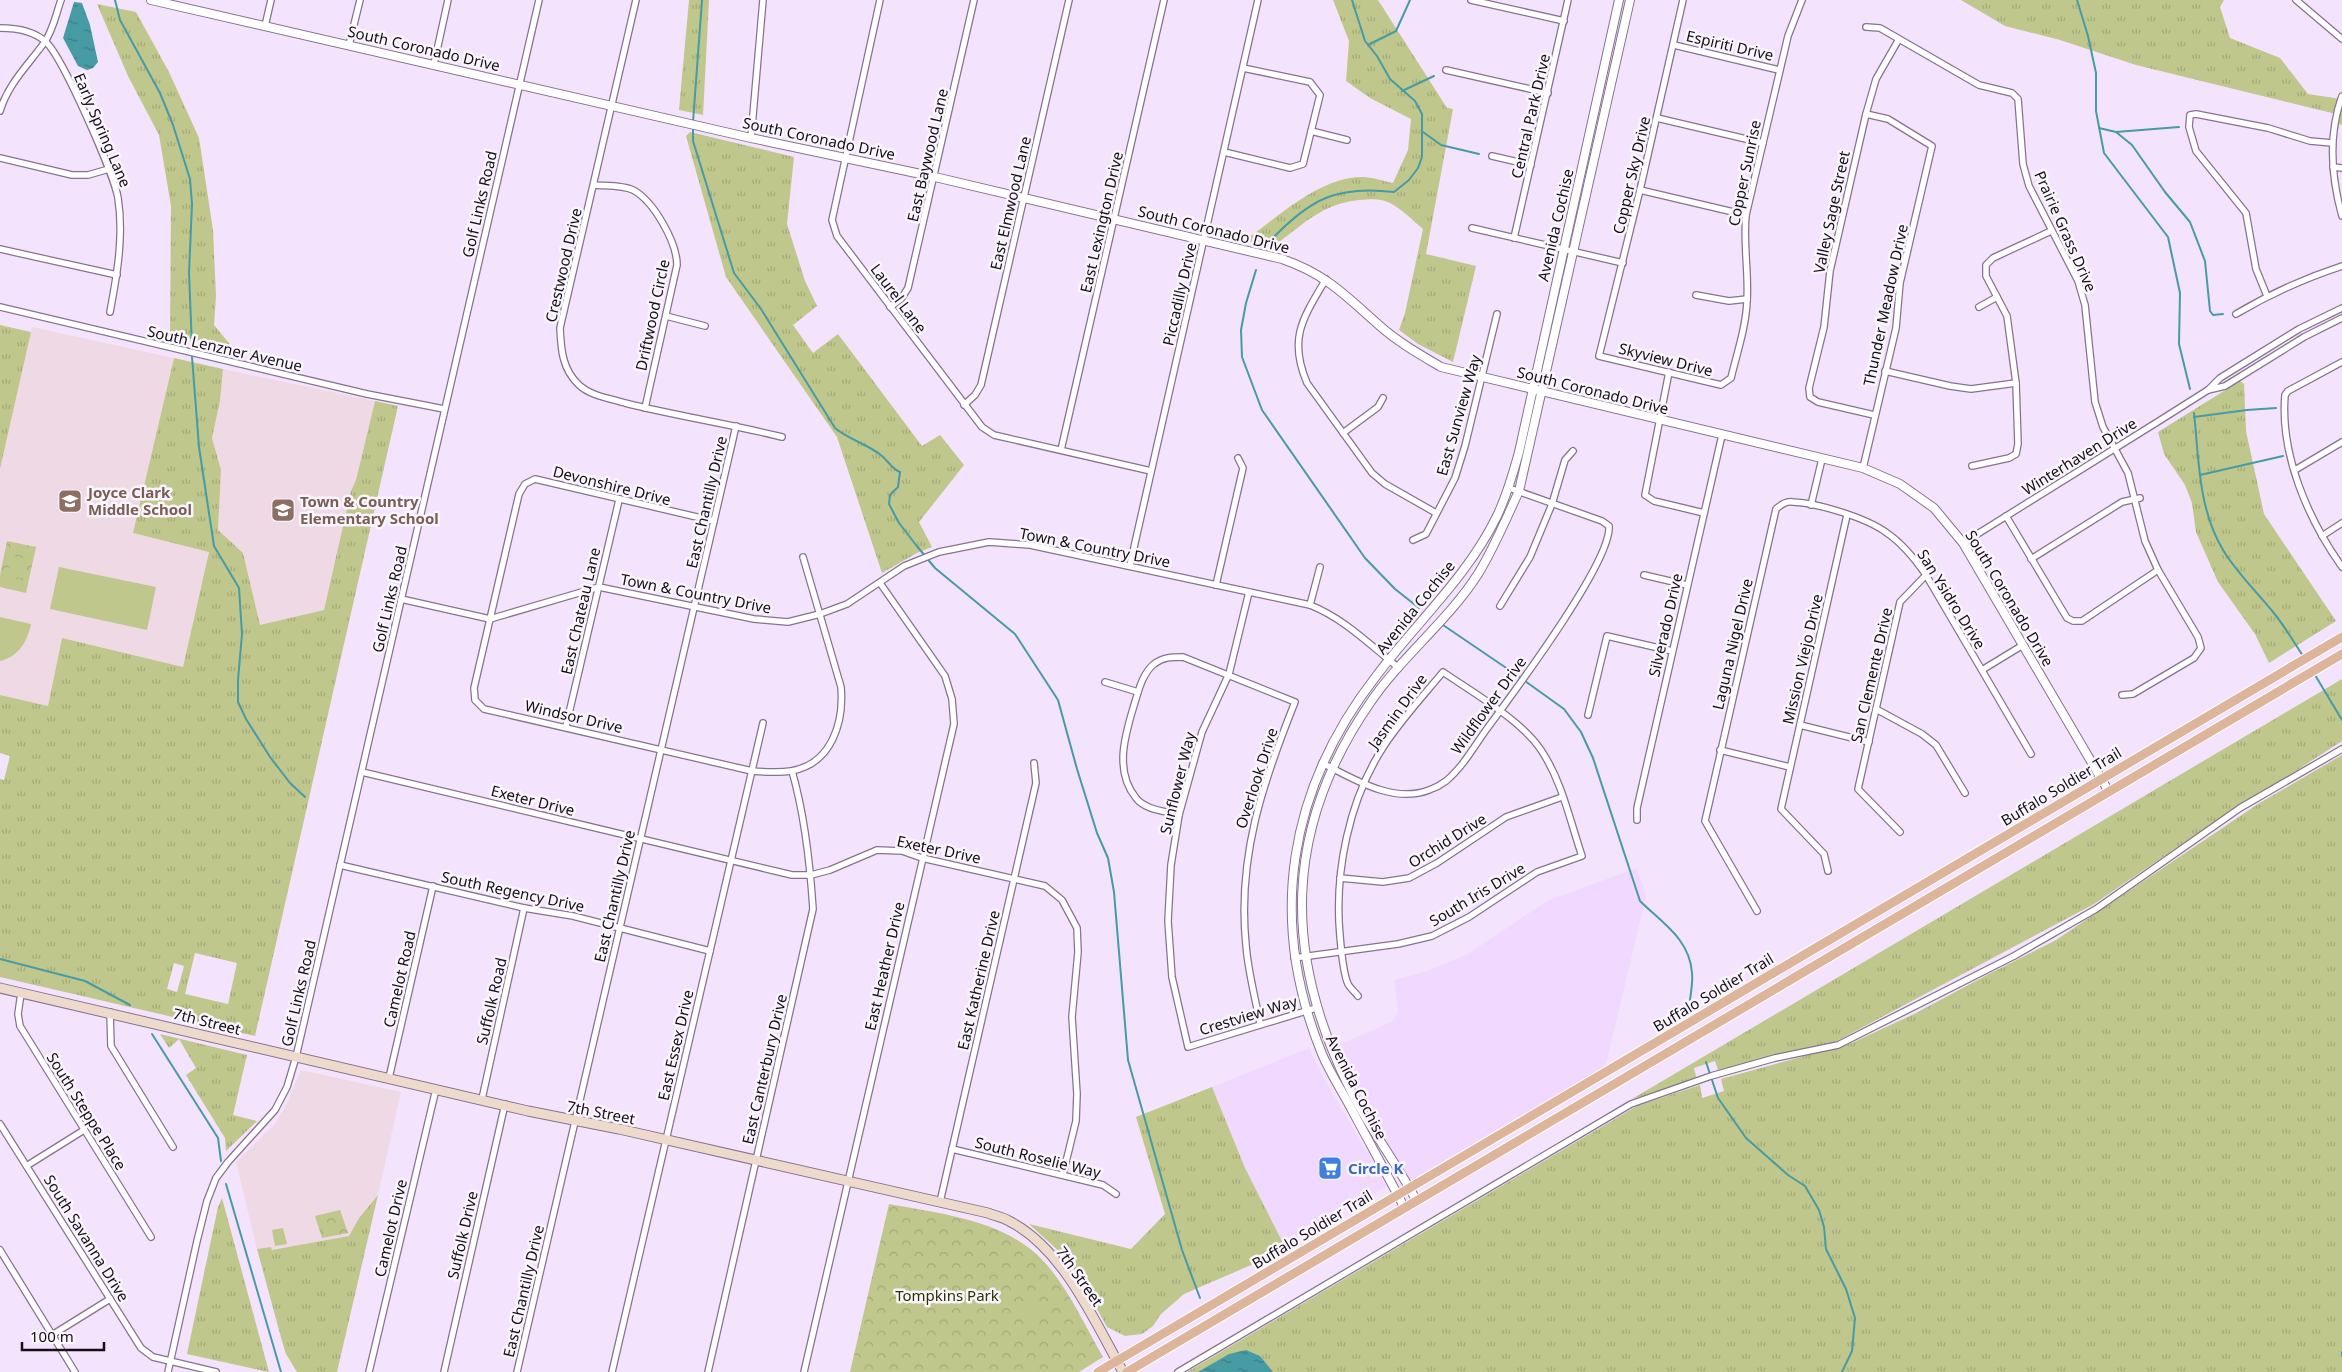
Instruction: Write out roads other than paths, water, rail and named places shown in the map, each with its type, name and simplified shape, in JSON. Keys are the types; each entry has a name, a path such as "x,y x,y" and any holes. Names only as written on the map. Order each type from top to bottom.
{"main road":[{"name":"Buffalo Soldier Trail","path":"1098,1372 2342,637"},
{"name":"Buffalo Soldier Trail","path":"1125,1372 2342,654"},
{"name":"7th Street","path":"0,988 575,1121 988,1213 1009,1220 1027,1232 1051,1255 1073,1284 1125,1372"}],"street":[{"path":"0,111 3,101 17,77 45,41 60,0"},
{"name":"South Coronado Drive","path":"151,0 169,2 265,26 751,138 1115,218 1282,259 1326,279 1410,349 1440,367 1863,468 1900,484 1934,508 1963,543 2109,792"},
{"path":"265,26 271,0"},
{"path":"349,45 360,0"},
{"path":"434,64 448,0"},
{"name":"Golf Links Road","path":"168,1372 197,1241 207,1201 216,1178 275,1110 287,1087 296,1056 539,0"},
{"name":"Crestwood Drive","path":"636,0 560,328 561,355 568,371 579,385 595,395 645,408 782,436"},
{"path":"751,138 763,0"},
{"name":"Laurel Lane","path":"880,0 832,220 836,236 982,427 994,435 1151,471"},
{"name":"East Baywood Lane","path":"890,307 901,299 908,288 935,177 974,0"},
{"name":"East Elmwood Lane","path":"964,405 975,395 981,386 1070,0"},
{"name":"East Lexington Drive","path":"1061,450 1164,0"},
{"name":"Piccadilly Drive","path":"1130,565 1258,0"},
{"path":"1471,0 1564,22"},
{"name":"Central Park Drive","path":"1514,238 1568,0"},
{"name":"Avenida Cochise","path":"1404,1207 1322,1056 1306,1011 1294,958 1291,885 1298,841 1322,763 1348,714 1389,660 1472,558 1496,517 1509,488 1533,390 1619,0"},
{"name":"Avenida Cochise","path":"1416,1200 1351,1092 1331,1050 1316,1008 1305,956 1302,922 1302,886 1307,843 1320,799 1332,768 1370,703 1442,620 1478,575 1500,534 1519,491 1630,0"},
{"name":"Copper Sky Drive","path":"1599,356 1623,263 1683,0"},
{"name":"Copper Sunrise","path":"1726,383 1731,378 1747,299 1744,231 1746,215 1779,70 1788,36 1801,0"},
{"path":"2296,0 2342,39"},
{"path":"1866,27 1880,28 1899,39"},
{"name":"Early Spring Lane","path":"0,28 17,28 45,41 60,60 109,169 118,197 120,229 118,275 110,312"},
{"name":"Prairie Grass Drive","path":"1899,39 1980,85 2012,93 2018,99 2023,164 2029,186 2078,281 2085,304 2095,402 2113,448 2128,473 2138,498 2145,541 2158,570 2198,637 2202,648 2194,658 2133,694 2122,695"},
{"name":"Valley Sage Street","path":"1874,415 1818,402 1810,396 1809,388 1824,327 1830,271 1866,114 1876,79 1899,39"},
{"name":"Espiriti Drive","path":"1674,45 1779,70"},
{"path":"1224,152 1290,168 1303,164 1320,95 1310,82 1243,68"},
{"path":"1446,70 1548,94"},
{"path":"2342,96 2334,122 2332,143 2335,191 2342,216"},
{"name":"Thunder Meadow Drive","path":"1863,468 1896,328 1900,283 1932,146 1888,119 1866,114"},
{"path":"2267,296 2256,269 2246,213 2196,151 2189,127 2190,116 2196,114 2268,128 2310,141 2332,143"},
{"path":"1657,118 1763,144"},
{"path":"1311,131 1347,140"},
{"path":"1492,156 1532,165"},
{"path":"0,158 72,175 88,175 109,169"},
{"path":"2333,167 2342,168"},
{"name":"Driftwood Circle","path":"594,185 632,190 648,204 671,236 677,253 677,266 645,408"},
{"path":"1640,190 1746,215"},
{"path":"1472,228 1623,263"},
{"path":"1972,466 2009,458 2016,454 2018,444 2016,383 2007,316 1986,276 1986,265 1993,258 2051,231"},
{"path":"0,249 118,275"},
{"path":"2236,314 2267,296 2319,273 2342,266"},
{"path":"1326,279 1305,314 1298,340 1298,353 1307,383 1372,473 1386,484 1436,514"},
{"path":"1696,295 1729,301 1747,299"},
{"path":"1979,307 1997,297"},
{"name":"South Lenzner Avenue","path":"0,307 367,394 444,409"},
{"name":"Winterhaven Drive","path":"1963,543 2208,390 2220,378 2299,329 2342,308"},
{"name":"East Sunview Way","path":"1413,540 1426,534 1455,478 1497,314"},
{"path":"666,316 705,326"},
{"name":"Winterhaven Drive","path":"2208,390 2225,386 2304,337 2342,318"},
{"name":"Skyview Drive","path":"1599,356 1721,385 1726,383"},
{"path":"2342,362 2285,395 2286,435 2306,506 2342,567"},
{"path":"1885,371 1950,386 1971,388 2016,383"},
{"path":"1669,372 1658,420 1645,495 1654,501 1704,513"},
{"path":"1342,433 1378,407 1383,398"},
{"name":"East Chantilly Drive","path":"517,1372 736,426"},
{"name":"Silverado Drive","path":"1637,820 1637,808 1722,435"},
{"path":"2295,470 2342,442"},
{"path":"1500,606 1530,557 1552,504 1565,460 1573,451"},
{"path":"1216,585 1243,468 1238,458"},
{"path":"1811,506 1822,459"},
{"name":"Devonshire Drive","path":"490,619 519,494 525,484 535,479 714,521"},
{"path":"1509,488 1552,504"},
{"path":"2031,559 2122,502 2138,498"},
{"name":"East Chateau Lane","path":"566,726 619,500"},
{"name":"Laguna Nigel Drive","path":"1758,911 1705,821 1776,509 1782,504 1791,502 1811,506"},
{"name":"Wildflower Drive","path":"1322,763 1388,793 1410,795 1428,790 1446,781 1457,770 1573,606 1610,534 1609,526 1602,521 1552,504"},
{"name":"San Ysidro Drive","path":"1811,506 1847,514 1872,523 1888,533 1916,559 2031,754"},
{"name":"Mission Viejo Drive","path":"1828,871 1824,854 1781,809 1847,514"},
{"path":"2006,516 2067,618 2073,621 2082,620 2158,570"},
{"path":"2322,536 2342,523"},
{"name":"Town & Country Drive","path":"401,599 490,619 599,586 754,620 788,622 820,614 847,604 904,566 939,552 989,542 1030,544 1310,605 1331,613 1399,668"},
{"path":"792,771 810,764 835,738 843,707 841,687 803,556"},
{"path":"1310,605 1320,567"},
{"path":"1644,575 1687,586"},
{"name":"San Clemente Drive","path":"1900,832 1858,789 1900,602 1926,575"},
{"name":"East Heather Drive","path":"804,1372 954,724 952,699 945,676 880,583"},
{"name":"Sunflower Way","path":"1188,1047 1172,977 1168,921 1171,866 1179,815 1202,732 1230,674 1249,592"},
{"name":"Windsor Drive","path":"490,619 474,688 475,700 484,709 566,726 752,771 773,773 792,771"},
{"path":"1588,715 1607,636 1672,651"},
{"path":"1982,670 2022,645"},
{"path":"1179,815 1146,807 1136,799 1128,785 1124,768 1124,737 1138,692 1147,671 1164,658 1183,657 1230,674"},
{"name":"Jasmin Drive","path":"1358,996 1348,984 1342,950 1338,912 1340,878 1348,830 1365,784 1383,747 1443,672 1500,711"},
{"name":"Overlook Drive","path":"1230,674 1295,702 1270,764 1257,809 1246,870 1244,907 1246,945 1260,1023"},
{"path":"1105,682 1138,692"},
{"path":"1876,709 1922,734 1936,745 1965,792"},
{"path":"1500,711 1540,748 1552,769 1562,797"},
{"name":"East Essex Drive","path":"612,1372 763,723"},
{"path":"1800,725 1869,742"},
{"path":"1178,1372 1631,1104 1710,1076 1775,1058 1838,1044 2014,956 2096,909 2240,808 2342,749"},
{"path":"1720,750 1790,767"},
{"name":"East Katherine Drive","path":"940,1202 1036,783 1034,763"},
{"name":"East Canterbury Drive","path":"708,1372 813,909 811,875 800,798 792,771"},
{"name":"Exeter Drive","path":"362,772 731,862 792,875 811,875 830,870 877,850 902,851 922,858 1045,886 1062,900 1076,928 1078,952 1072,1017 1077,1094 1076,1121 1063,1174"},
{"name":"South Iris Drive","path":"1294,958 1342,950 1398,944 1432,936 1469,916 1538,872 1582,856 1562,797"},
{"name":"Orchid Drive","path":"1340,878 1383,882 1409,878 1437,863 1506,817 1562,797"},
{"name":"South Regency Drive","path":"340,865 524,908 573,916 710,951"},
{"name":"Camelot Road","path":"389,1078 433,886"},
{"name":"Suffolk Road","path":"482,1099 524,908"},
{"name":"South Steppe Place","path":"20,992 18,1014 20,1026 151,1237"},
{"name":"Crestview Way","path":"1188,1047 1260,1023 1316,1008"},
{"path":"110,1012 111,1046 173,1147"},
{"name":"Camelot Drive","path":"369,1372 436,1089"},
{"name":"Suffolk Drive","path":"444,1372 505,1104"},
{"name":"South Savanna Drive","path":"0,1124 141,1348 153,1356 216,1372"},
{"path":"28,1166 84,1130"},
{"name":"South Roselie Way","path":"952,1149 1063,1174 1103,1185 1116,1194"},
{"path":"0,1250 75,1372"},
{"path":"52,1335 110,1299"}],"water":[{"path":"74,2 82,3 90,25 98,62 93,68 87,70 78,66 63,38"},
{"path":"1246,1350 1260,1356 1273,1372 1198,1372 1229,1354"}],"waterway":[{"path":"115,0 120,20 160,93 173,125 190,179 192,204 189,273 192,347"},
{"path":"693,122 702,0"},
{"path":"1271,240 1299,214 1326,198 1340,193 1356,191 1394,192 1409,180 1418,168 1422,157 1422,114 1415,101 1390,79 1377,56 1365,41 1352,0"},
{"path":"1368,45 1396,31 1410,0"},
{"path":"2077,0 2088,36 2096,73 2096,111 2104,153 2168,237 2180,293 2179,344 2190,389"},
{"path":"1402,91 1434,76"},
{"path":"693,127 693,141 734,273 761,309 835,428 877,452 900,472 898,487 890,495 889,504 899,523 935,568 1015,634 1058,700 1097,833 1108,858 1114,892 1128,1060 1182,1250 1200,1298"},
{"path":"2099,128 2116,132 2179,127"},
{"path":"1423,132 1441,145 1479,154"},
{"path":"2116,132 2132,145 2165,192 2190,222 2205,261 2210,311 2213,315 2223,314"},
{"path":"1256,270 1246,303 1241,330 1242,357 1262,410 1365,558 1395,589 1419,608"},
{"path":"192,357 199,447 214,546 239,588 242,634 238,702 246,719 270,757 290,783 305,797"},
{"path":"2194,417 2276,408"},
{"path":"2194,413 2201,483 2204,500 2215,534 2228,558 2277,617 2303,656"},
{"path":"2200,475 2283,456"},
{"path":"1443,625 1521,678"},
{"path":"2315,675 2342,720"},
{"path":"1525,681 1564,709 1581,732 1593,758 1640,901 1673,932 1686,950 1692,973 1690,1000"},
{"path":"0,959 85,981 130,1005"},
{"path":"152,1034 218,1138 221,1161"},
{"path":"1706,1062 1718,1098 1746,1138 1788,1175 1805,1186 1819,1210 1824,1227 1826,1249 1846,1289 1855,1318 1852,1351 1842,1372"},
{"path":"226,1184 281,1372"}],"place":[{"name":"Joyce Clark Middle School","path":"70,501"},
{"name":"Town & Country Elementary School","path":"283,510"},
{"name":"Circle K","path":"1330,1168"}],"park label":[{"name":"Tompkins Park","path":"947,1295"}]}
